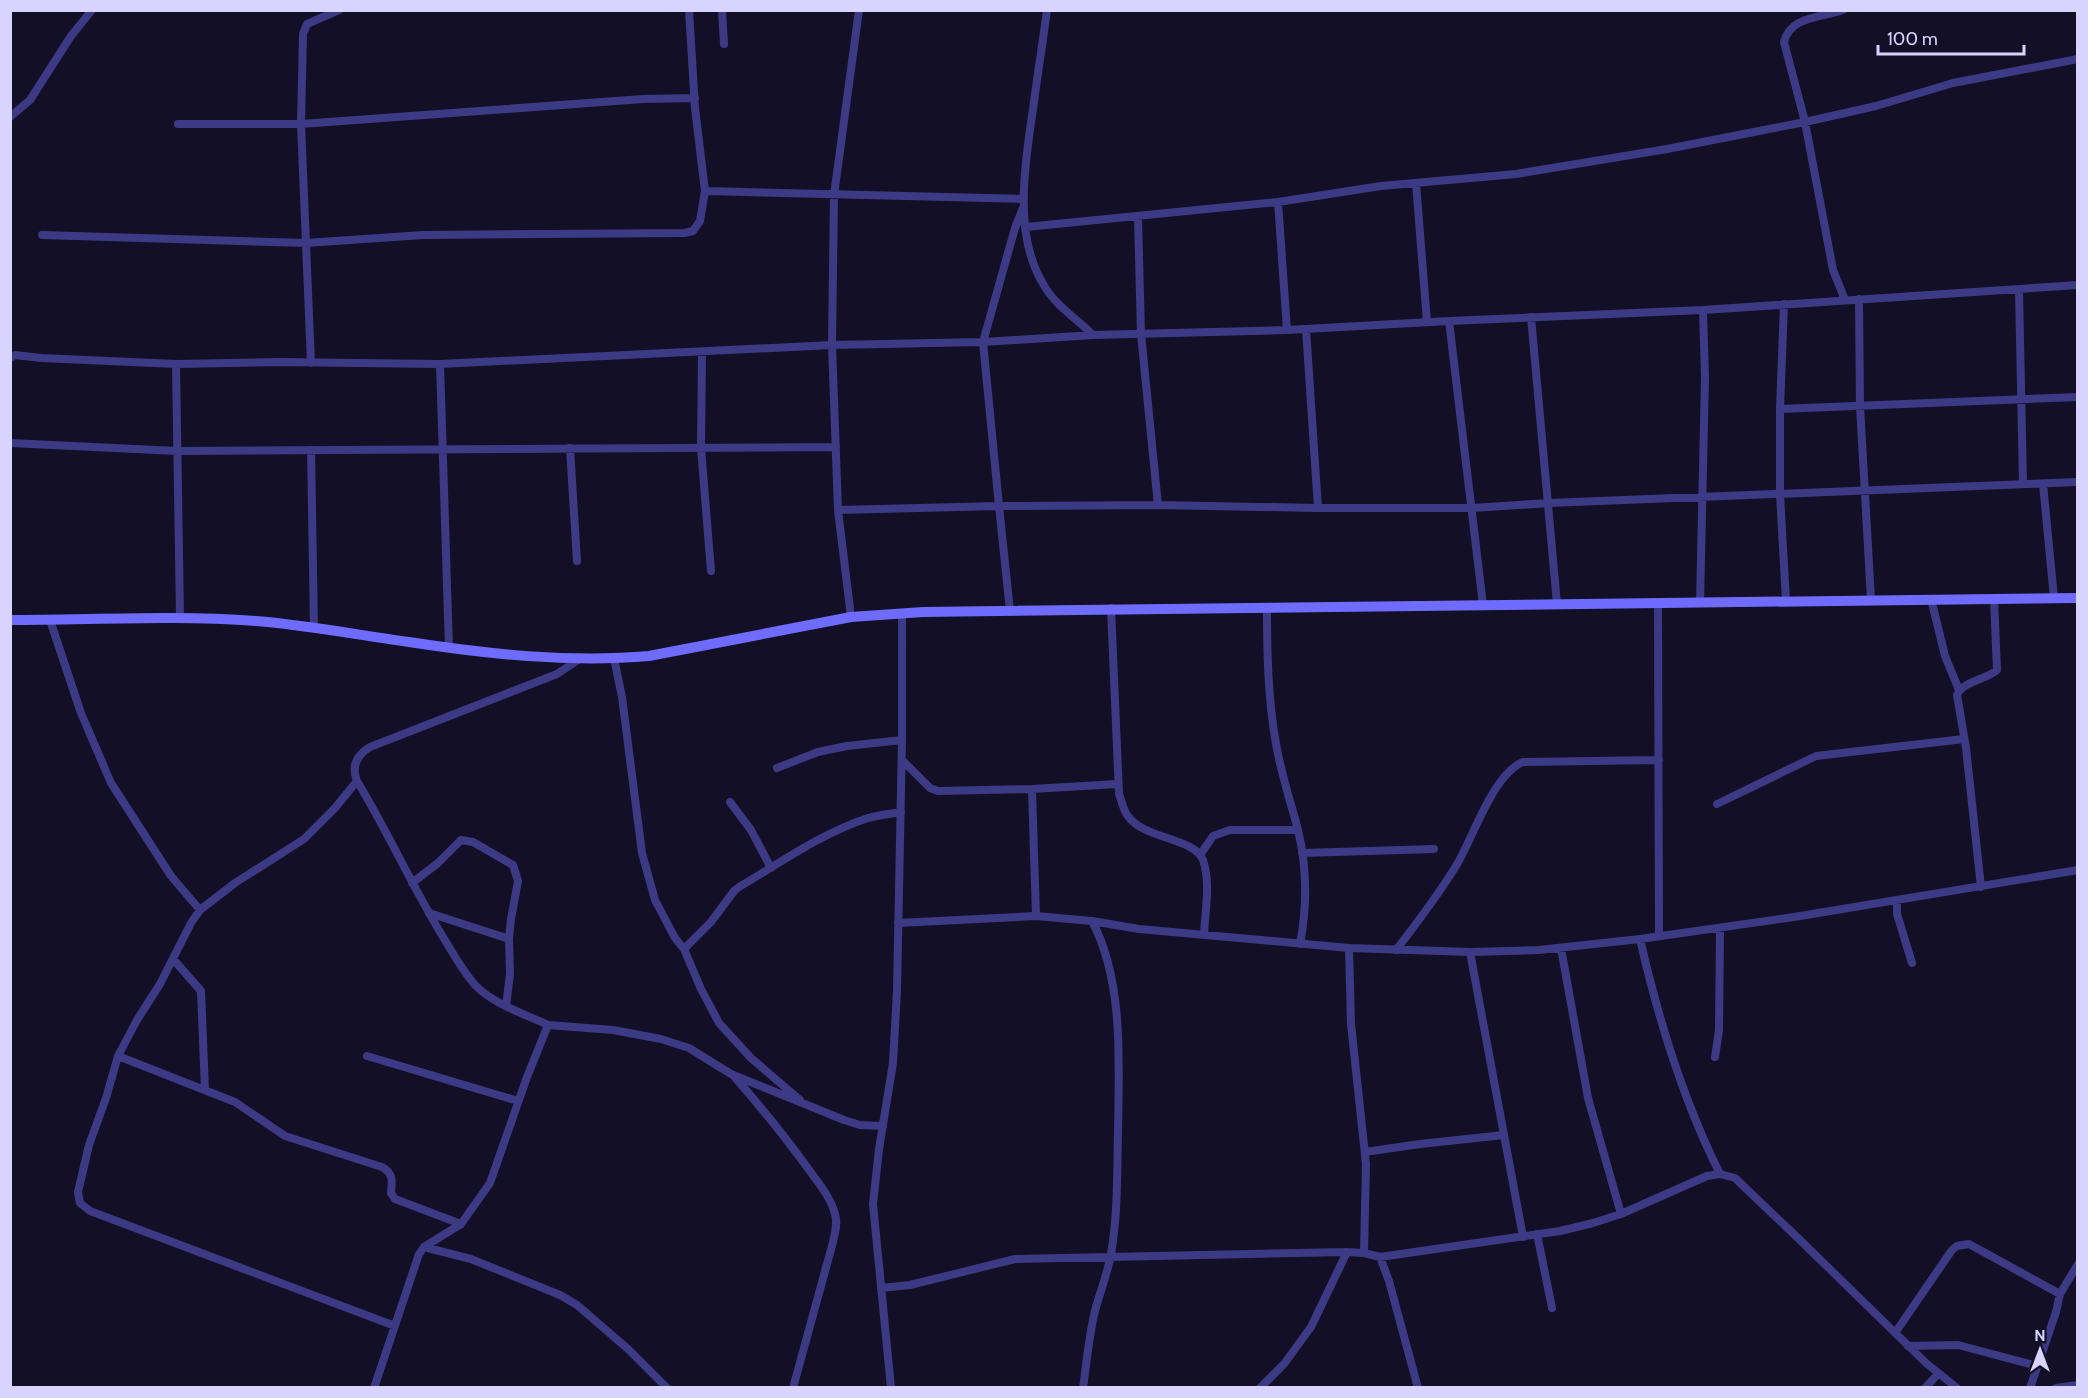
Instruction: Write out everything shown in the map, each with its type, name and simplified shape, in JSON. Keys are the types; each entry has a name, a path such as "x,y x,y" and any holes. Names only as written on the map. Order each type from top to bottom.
{"street":[{"path":"10,117 30,100 71,36 92,10"},
{"path":"311,363 301,124 304,27 312,21 339,10"},
{"path":"42,235 306,243 423,235 684,234 693,231 700,221 705,191 689,10"},
{"path":"722,10 724,44"},
{"path":"851,617 838,510 832,345 834,195 859,10"},
{"path":"1047,10 1028,143 1024,202 1027,245 1042,282 1056,303 1093,334"},
{"path":"1843,10 1796,24 1786,30 1784,42 1805,122 1833,270 1845,300"},
{"path":"1026,227 1278,202 1381,186 1516,174 1666,149 1805,122 1876,106 1953,83 2078,59"},
{"path":"178,124 301,124 643,99 695,98"},
{"path":"10,108 20,110"},
{"path":"1416,183 1427,322"},
{"path":"705,191 1024,202"},
{"path":"1010,611 983,342 1024,202"},
{"path":"1278,202 1287,330"},
{"path":"1138,217 1141,334 1158,505"},
{"path":"10,358 15,355 176,364 440,364 832,345 983,342 1093,334 1287,330 1703,310 2078,285"},
{"path":"2019,290 2023,484"},
{"path":"1859,300 1860,406 1871,600"},
{"path":"1784,304 1780,494 1786,601"},
{"path":"1700,603 1705,378 1703,310"},
{"path":"1531,317 1557,604"},
{"path":"1449,321 1483,605"},
{"path":"1306,329 1318,508"},
{"path":"702,352 701,448 711,571"},
{"path":"176,364 180,617"},
{"path":"440,364 449,648"},
{"path":"1780,409 2078,397"},
{"path":"10,443 177,451 836,447"},
{"path":"570,448 577,561"},
{"path":"311,450 314,628"},
{"path":"838,510 1158,505 1472,508 1864,490 2078,483"},
{"path":"2043,484 2054,598"},
{"path":"1959,690 1997,670 1994,598"},
{"path":"10,621 180,617 256,621 449,648 527,656 614,658 649,657 851,617 902,613 1111,608 2078,598"},
{"path":"1931,599 1945,657 1959,690 1957,702 1964,739 1981,887"},
{"path":"1658,603 1659,936"},
{"path":"1267,607 1269,686 1276,748 1302,853 1305,904 1300,944"},
{"path":"1111,608 1119,795 1128,817 1151,834 1193,849 1200,855 1207,889 1204,935"},
{"path":"891,1388 873,1204 893,1063 901,812 902,613"},
{"path":"46,620 81,713 111,783 171,876 200,910"},
{"path":"581,658 557,674 370,747 361,752 357,758 354,771 357,781 429,914 460,964 477,986 506,1006 548,1025 613,1030 689,1048 731,1074 860,1125 883,1126"},
{"path":"614,658 622,698 633,791 646,872 661,914 684,949 708,1005 719,1023 751,1058 800,1101"},
{"path":"1717,804 1816,756 1964,739"},
{"path":"777,768 818,752 847,746 902,740"},
{"path":"902,760 933,790 1032,789 1118,784"},
{"path":"1396,950 1456,866 1489,801 1508,771 1523,762 1659,760"},
{"path":"357,781 335,808 304,838 269,860 200,910 191,923 118,1056 89,1145 78,1192 83,1207 395,1326"},
{"path":"1032,789 1036,916"},
{"path":"730,802 752,830 771,868"},
{"path":"684,949 711,921 734,891 809,846 867,818 901,812"},
{"path":"1200,855 1214,836 1230,830 1298,831"},
{"path":"412,883 438,863 459,841 473,842 513,865 518,881 509,939 510,974 506,1006"},
{"path":"1302,853 1434,849"},
{"path":"898,923 1036,916 1092,921 1139,929 1349,948 1470,952 1562,948 1720,928 2078,870"},
{"path":"1897,901 1897,914 1912,963"},
{"path":"429,914 509,939"},
{"path":"1083,1388 1092,1326 1111,1256 1116,1203 1119,1050 1110,976 1104,948 1092,921"},
{"path":"1715,1057 1719,1030 1720,928"},
{"path":"1640,939 1649,980 1678,1071 1708,1150 1720,1174"},
{"path":"1349,948 1351,1024 1365,1152 1364,1253"},
{"path":"1562,948 1588,1098 1621,1214"},
{"path":"1470,952 1523,1237"},
{"path":"173,959 201,991 205,1090"},
{"path":"374,1388 419,1254 424,1247 461,1224 490,1183 518,1101 548,1025"},
{"path":"118,1056 235,1102 285,1136 382,1167 391,1174 391,1193 395,1199 461,1224"},
{"path":"367,1056 518,1101"},
{"path":"731,1074 775,1123 794,1149 827,1196 836,1218 833,1242 793,1388"},
{"path":"1365,1152 1504,1135"},
{"path":"881,1288 922,1282 1016,1259 1347,1252 1380,1257 1523,1237 1593,1224 1707,1176 1720,1174 1735,1178 1748,1188 1908,1346 1957,1388"},
{"path":"1537,1234 1552,1308"},
{"path":"1895,1333 1957,1246 1969,1244 2060,1294"},
{"path":"424,1247 471,1259 560,1295 577,1305 628,1349 667,1388"},
{"path":"1260,1388 1284,1364 1305,1336 1347,1252"},
{"path":"1380,1257 1389,1281 1418,1388"},
{"path":"2030,1388 2060,1294 2078,1264"},
{"path":"1908,1346 1958,1345 2037,1366"},
{"path":"1925,1388 1938,1374"},
{"path":"2056,1388 2078,1385"}]}
